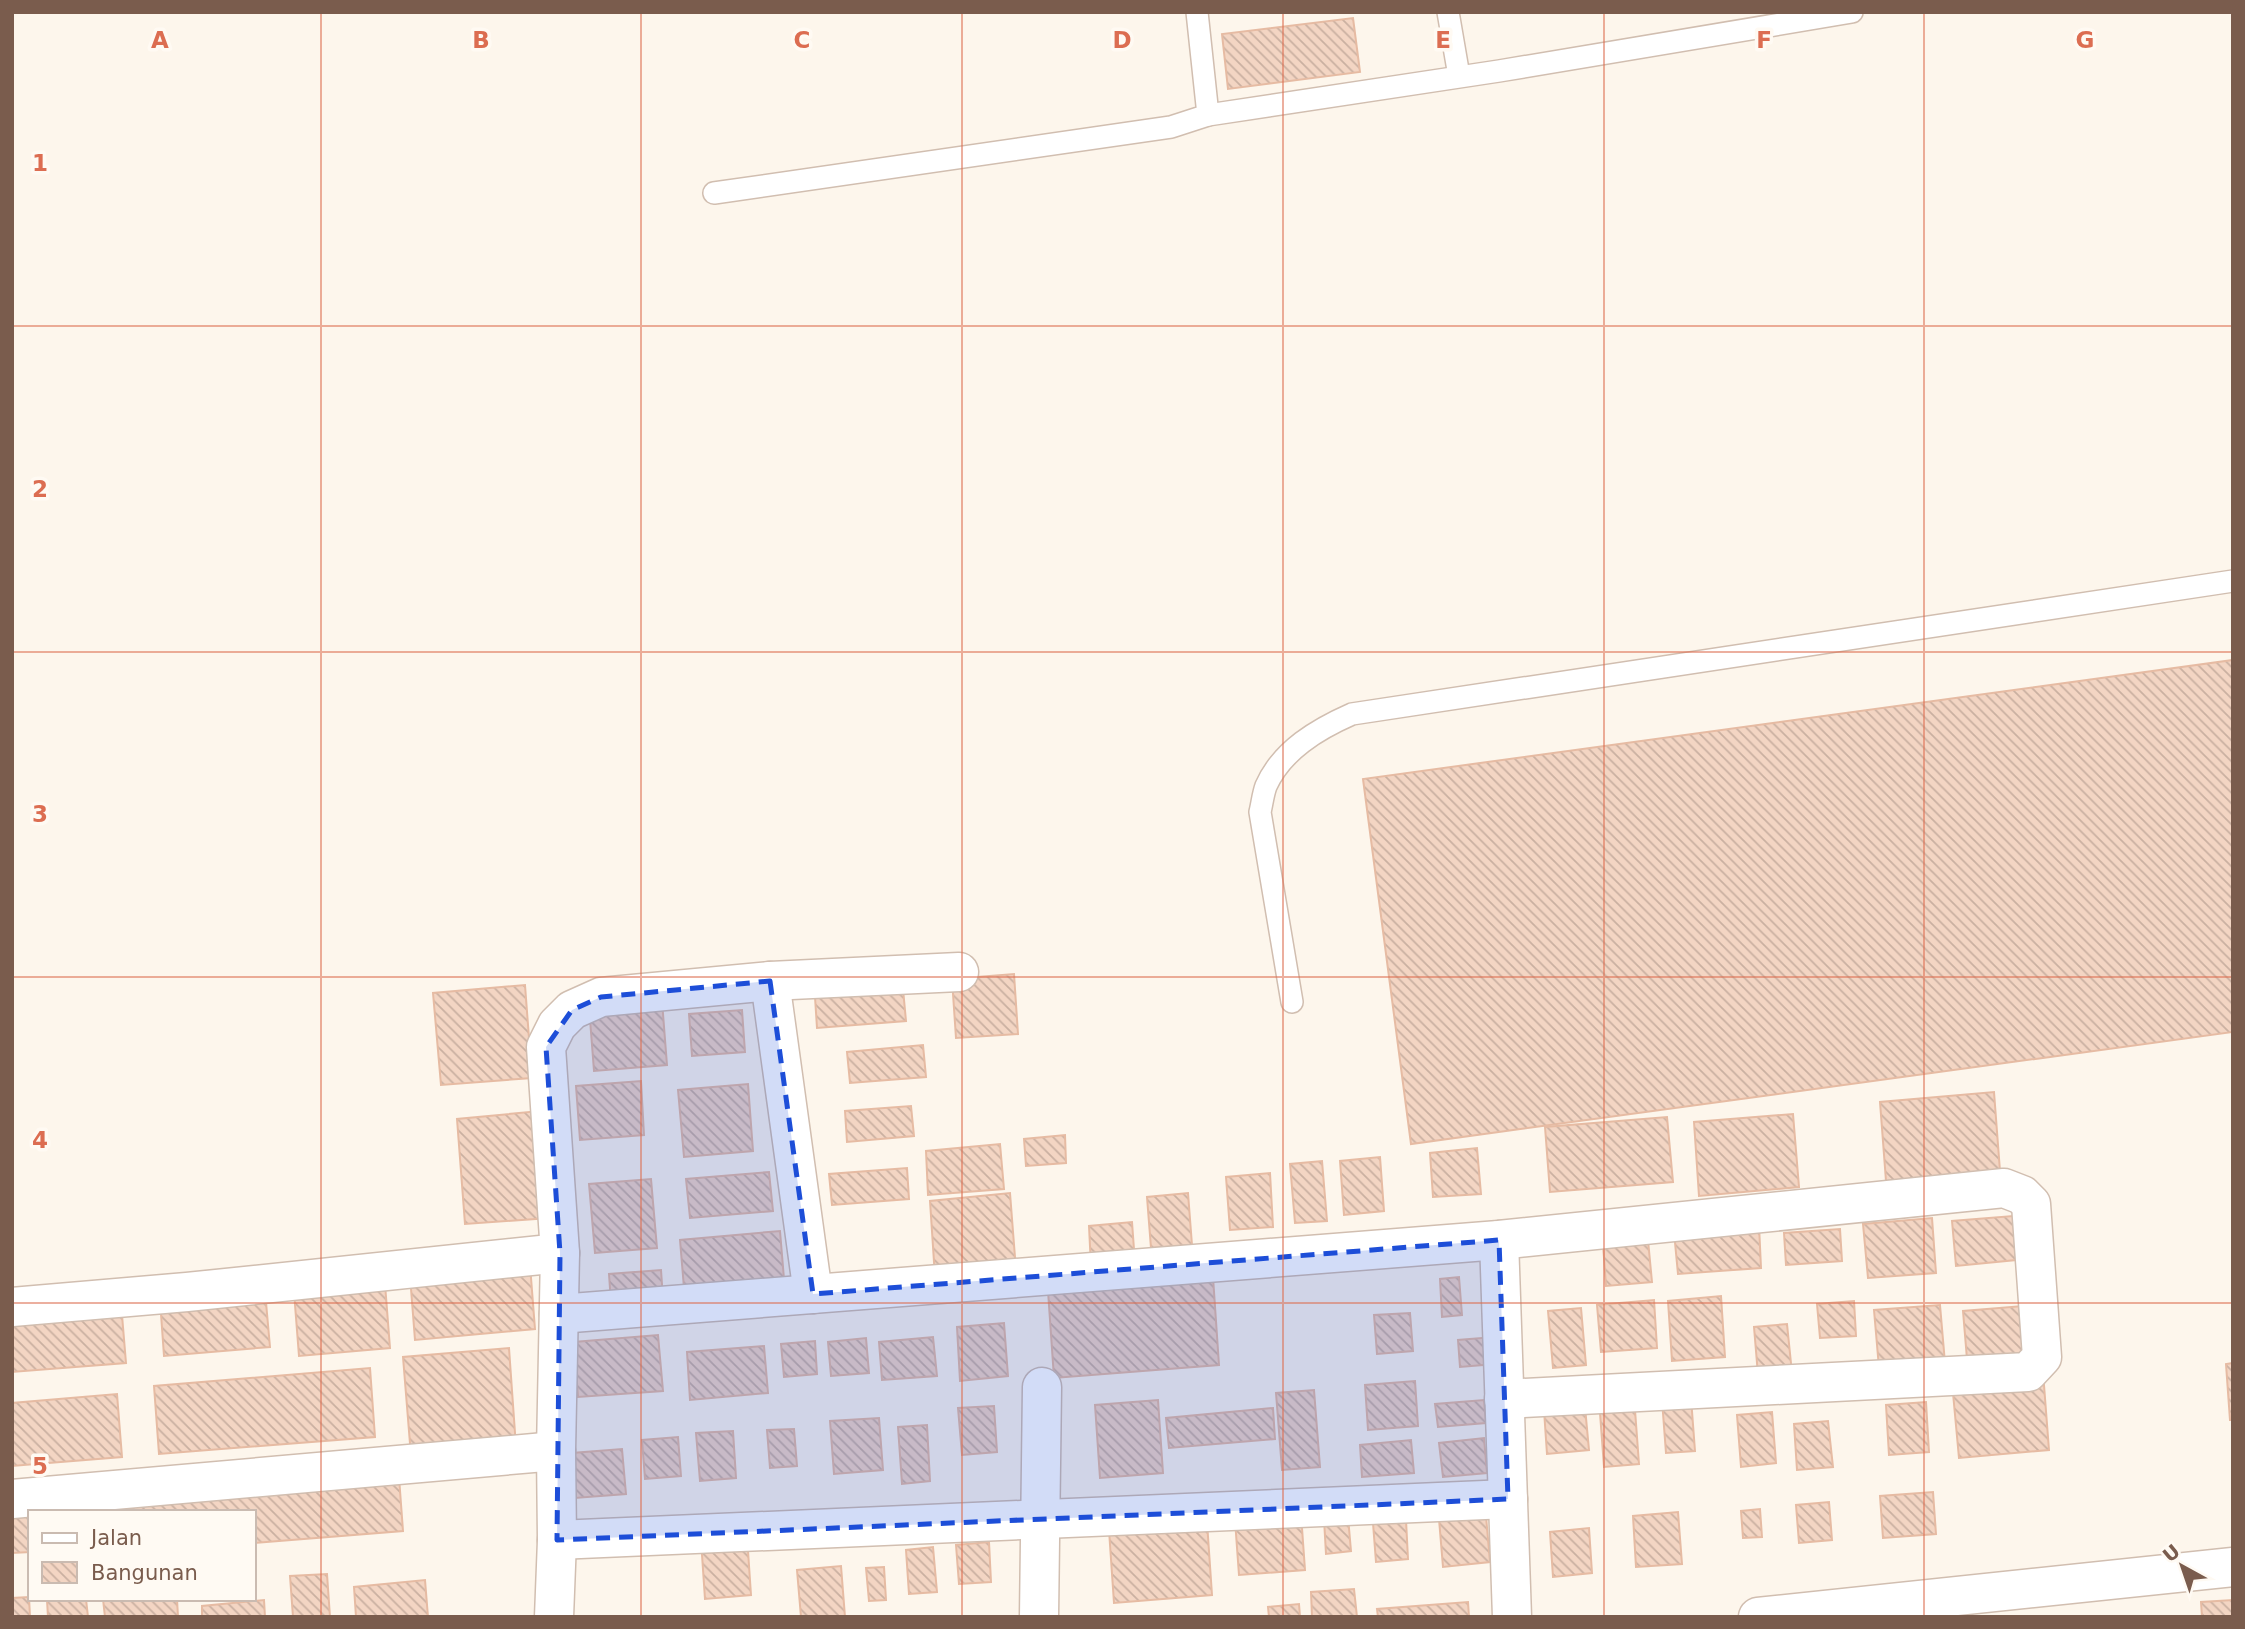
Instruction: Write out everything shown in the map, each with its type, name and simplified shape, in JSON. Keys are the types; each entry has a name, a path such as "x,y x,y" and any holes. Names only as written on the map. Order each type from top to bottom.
{"street":[{"path":"554,1617 560,1254 546,1047 557,1025 572,1010 601,996 770,981 960,972"},
{"path":"770,981 813,1294"},
{"path":"559,1314 1499,1240 2004,1188 2022,1195 2031,1204 2042,1357 2028,1372 1504,1399"},
{"path":"1499,1240 1512,1617"},
{"path":"12,1307 560,1254"},
{"path":"1039,1617 1042,1387"},
{"path":"12,1499 556,1451"},
{"path":"557,1540 1508,1499"},
{"path":"1758,1617 2233,1567"}],"lane":[{"path":"1197,12 1208,115"},
{"path":"1448,12 1460,76"},
{"path":"713,193 1171,127 1208,115 1852,12"},
{"path":"1292,1002 1260,813 1265,788 1276,767 1294,748 1320,728 1352,714 2233,581"}],"highlighted area":[{"path":"770,981 813,1294 1499,1240 1508,1499 557,1540 560,1253 546,1047 572,1010 601,997"}],"building":[{"path":"1353,18 1360,72 1228,89 1222,34"},
{"path":"2233,660 2233,1032 1411,1144 1363,779"},
{"path":"1014,974 1018,1034 956,1038 952,979"},
{"path":"525,985 532,1078 441,1085 433,993"},
{"path":"903,989 906,1021 817,1028 815,997"},
{"path":"662,1001 667,1065 594,1071 589,1006"},
{"path":"742,1010 745,1052 692,1056 689,1014"},
{"path":"923,1045 926,1077 850,1083 847,1052"},
{"path":"641,1081 644,1135 580,1140 576,1086"},
{"path":"748,1084 753,1151 684,1157 678,1090"},
{"path":"1994,1092 2000,1171 1886,1181 1880,1102"},
{"path":"911,1106 914,1136 847,1142 845,1111"},
{"path":"540,1111 549,1218 465,1224 457,1119"},
{"path":"1793,1114 1799,1187 1699,1196 1694,1122"},
{"path":"1667,1117 1673,1182 1550,1192 1545,1127"},
{"path":"1065,1135 1066,1163 1026,1166 1024,1139"},
{"path":"1000,1144 1004,1189 928,1195 926,1151"},
{"path":"1477,1148 1481,1194 1433,1197 1430,1153"},
{"path":"1380,1157 1384,1211 1344,1215 1340,1161"},
{"path":"1322,1161 1327,1221 1295,1223 1290,1164"},
{"path":"907,1168 909,1199 832,1205 829,1174"},
{"path":"769,1172 773,1211 690,1218 686,1179"},
{"path":"1270,1173 1273,1227 1230,1230 1226,1177"},
{"path":"651,1179 657,1248 595,1253 589,1184"},
{"path":"1010,1193 1016,1270 935,1277 930,1201"},
{"path":"1188,1193 1192,1245 1151,1248 1147,1197"},
{"path":"2013,1216 2016,1260 1956,1266 1952,1221"},
{"path":"1932,1218 1936,1273 1868,1278 1863,1224"},
{"path":"1132,1222 1135,1263 1091,1267 1089,1226"},
{"path":"1759,1225 1761,1268 1678,1274 1674,1232"},
{"path":"1840,1229 1842,1261 1786,1265 1784,1233"},
{"path":"780,1231 784,1279 684,1288 680,1240"},
{"path":"1648,1240 1652,1282 1606,1286 1603,1244"},
{"path":"530,1265 535,1329 415,1340 410,1276"},
{"path":"661,1270 663,1299 611,1303 609,1274"},
{"path":"1213,1277 1219,1365 1054,1378 1048,1291"},
{"path":"1459,1277 1462,1315 1442,1317 1440,1279"},
{"path":"385,1284 390,1348 299,1356 294,1292"},
{"path":"265,1291 270,1347 164,1356 160,1300"},
{"path":"1721,1296 1725,1357 1672,1361 1668,1301"},
{"path":"1654,1300 1657,1348 1601,1352 1597,1305"},
{"path":"1854,1301 1856,1336 1820,1338 1817,1304"},
{"path":"121,1303 126,1363 12,1372 12,1313"},
{"path":"1940,1305 1945,1363 1879,1368 1874,1310"},
{"path":"2023,1306 2027,1354 1967,1359 1963,1311"},
{"path":"1581,1308 1586,1365 1553,1368 1548,1311"},
{"path":"1410,1313 1413,1351 1377,1354 1374,1315"},
{"path":"1004,1323 1008,1376 960,1381 957,1327"},
{"path":"1787,1324 1792,1373 1758,1375 1754,1327"},
{"path":"658,1335 663,1391 578,1397 574,1342"},
{"path":"933,1337 937,1376 882,1380 879,1342"},
{"path":"1494,1337 1495,1364 1460,1367 1458,1340"},
{"path":"866,1338 869,1373 831,1376 828,1342"},
{"path":"815,1341 817,1374 784,1377 781,1344"},
{"path":"764,1346 768,1393 690,1400 687,1352"},
{"path":"509,1348 516,1447 411,1456 403,1357"},
{"path":"2233,1363 2233,1420 2230,1420 2226,1364"},
{"path":"370,1368 375,1437 159,1454 154,1386"},
{"path":"1415,1381 1418,1426 1368,1430 1365,1385"},
{"path":"2044,1385 2049,1450 1959,1458 1953,1393"},
{"path":"1314,1390 1320,1467 1282,1470 1276,1393"},
{"path":"117,1394 122,1457 12,1466 12,1403"},
{"path":"1691,1398 1695,1451 1666,1453 1662,1400"},
{"path":"1158,1400 1163,1473 1100,1478 1095,1405"},
{"path":"1484,1400 1486,1423 1438,1427 1435,1404"},
{"path":"1926,1402 1929,1452 1889,1455 1886,1405"},
{"path":"994,1406 997,1452 962,1455 958,1408"},
{"path":"1585,1407 1589,1450 1547,1454 1544,1410"},
{"path":"1273,1408 1275,1439 1169,1448 1166,1418"},
{"path":"1635,1410 1639,1464 1604,1467 1600,1413"},
{"path":"1772,1412 1776,1463 1741,1467 1737,1415"},
{"path":"879,1418 883,1470 834,1474 830,1421"},
{"path":"1828,1421 1833,1467 1797,1470 1794,1424"},
{"path":"927,1425 930,1481 902,1484 898,1427"},
{"path":"794,1429 797,1466 770,1468 767,1430"},
{"path":"733,1431 736,1478 700,1481 696,1433"},
{"path":"678,1437 681,1476 645,1479 642,1440"},
{"path":"1484,1438 1487,1473 1443,1477 1439,1443"},
{"path":"1411,1440 1414,1473 1362,1477 1360,1445"},
{"path":"622,1449 626,1494 575,1498 572,1453"},
{"path":"399,1477 403,1531 256,1543 256,1510 104,1510 103,1501"},
{"path":"1933,1492 1936,1534 1883,1538 1880,1496"},
{"path":"1829,1502 1832,1540 1799,1543 1796,1505"},
{"path":"12,1506 28,1511 28,1552 12,1553"},
{"path":"1760,1509 1762,1537 1743,1538 1741,1511"},
{"path":"1678,1512 1682,1564 1636,1567 1633,1516"},
{"path":"1301,1514 1305,1570 1239,1575 1235,1520"},
{"path":"1486,1516 1490,1562 1443,1567 1439,1519"},
{"path":"1348,1517 1351,1551 1326,1554 1324,1519"},
{"path":"1406,1520 1408,1559 1376,1562 1373,1523"},
{"path":"1207,1522 1212,1595 1114,1603 1109,1530"},
{"path":"1589,1528 1592,1573 1553,1577 1550,1532"},
{"path":"747,1536 751,1595 705,1599 701,1540"},
{"path":"989,1542 991,1582 959,1584 956,1545"},
{"path":"933,1547 937,1592 909,1594 906,1550"},
{"path":"841,1566 845,1617 801,1617 797,1570"},
{"path":"884,1567 886,1600 869,1601 866,1568"},
{"path":"327,1574 330,1617 293,1617 290,1576"},
{"path":"425,1580 428,1617 356,1617 354,1587"},
{"path":"1354,1589 1357,1617 1312,1617 1311,1592"},
{"path":"28,1597 30,1617 12,1617 12,1598"},
{"path":"264,1600 265,1617 202,1617 202,1606"},
{"path":"2233,1600 2233,1617 2202,1617 2201,1602"},
{"path":"47,1601 86,1601 88,1617 48,1617"},
{"path":"103,1601 177,1601 178,1617 105,1617"},
{"path":"1468,1602 1469,1617 1378,1617 1377,1609"},
{"path":"1299,1604 1300,1617 1269,1617 1268,1607"}]}
